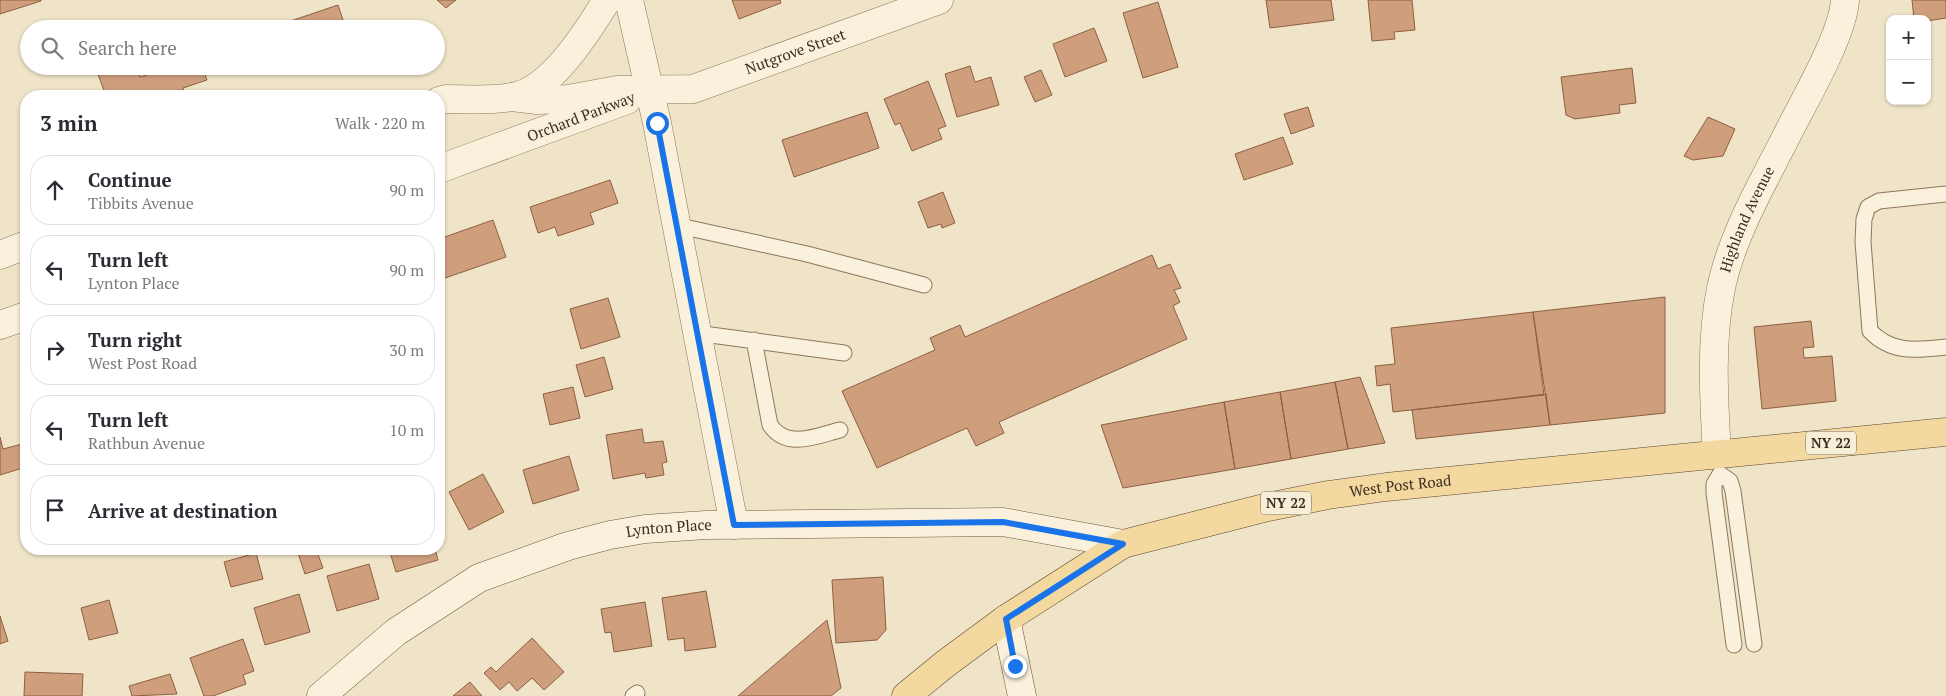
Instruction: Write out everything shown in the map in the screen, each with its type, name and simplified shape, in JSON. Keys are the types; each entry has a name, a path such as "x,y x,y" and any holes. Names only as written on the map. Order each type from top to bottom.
{"main road":[{"name":"West Post Road","path":"906,696 945,664 1006,619 1123,544 1268,507 1328,495 1386,487 1718,464 1946,432"}],"street":[{"name":"Orchard Parkway","path":"512,98 529,92 549,76 585,33 607,0"},
{"path":"629,0 649,90 734,525"},
{"name":"Nutgrove Street","path":"649,90 693,89 939,0"},
{"name":"Highland Avenue","path":"1718,464 1714,394 1716,322 1729,261 1751,210 1833,42 1845,0"},
{"name":"Orchard Parkway","path":"445,99 568,99 617,90 649,90"},
{"name":"Orchard Parkway","path":"445,167 610,108 649,90"},
{"path":"0,255 20,247"},
{"path":"0,325 20,318"},
{"name":"Lynton Place","path":"321,696 396,632 479,578 568,546 610,535 646,529 734,525 1003,522 1123,544"},
{"path":"1006,619 1022,696"}],"lane":[{"path":"1946,194 1879,201 1868,208 1864,219 1863,242 1870,331 1878,339 1892,347 1910,350 1946,347"},
{"path":"675,225 807,254 924,285"},
{"path":"696,333 844,353"},
{"path":"754,340 770,424 776,434 796,440 840,430"},
{"path":"1718,464 1730,481 1733,491 1754,644"},
{"path":"1718,464 1714,493 1734,645"}],"building":[{"path":"0,0 41,0 41,1 0,14"},
{"path":"437,0 456,0 446,8"},
{"path":"732,0 780,0 781,3 739,19"},
{"path":"1266,0 1331,0 1334,20 1270,28"},
{"path":"1368,0 1412,0 1415,30 1394,32 1395,39 1372,41"},
{"path":"1912,0 1946,0 1946,18 1931,20 1931,15 1914,15"},
{"path":"1158,2 1178,67 1143,78 1123,13"},
{"path":"338,5 343,20 294,20"},
{"path":"1094,28 1107,61 1065,77 1053,44"},
{"path":"970,66 975,82 991,77 999,105 957,117 945,74"},
{"path":"1632,68 1636,103 1619,105 1620,113 1575,119 1566,115 1561,77"},
{"path":"1041,70 1052,95 1035,102 1024,77"},
{"path":"98,75 139,75 140,77 146,75 205,75 207,80 183,88 183,90 104,90"},
{"path":"928,81 946,126 938,129 942,139 912,151 900,123 895,125 884,99"},
{"path":"1308,107 1314,126 1291,134 1284,114"},
{"path":"867,112 879,148 794,177 782,140"},
{"path":"1708,117 1735,129 1723,156 1693,160 1684,156"},
{"path":"1283,137 1293,164 1244,180 1235,154"},
{"path":"610,180 618,203 590,213 594,224 558,236 555,227 538,233 530,207"},
{"path":"943,192 955,223 942,228 941,224 928,228 918,202"},
{"path":"493,220 506,257 445,278 445,237"},
{"path":"1152,255 1158,269 1170,264 1181,288 1174,290 1180,302 1173,306 1187,339 999,422 1004,433 976,446 967,428 877,468 842,391 935,350 930,338 960,325 965,337"},
{"path":"1665,297 1665,413 1550,425 1533,312"},
{"path":"608,298 620,337 581,349 570,309"},
{"path":"1533,312 1544,395 1393,412 1390,384 1377,386 1375,366 1395,364 1391,328"},
{"path":"1811,321 1814,347 1803,348 1804,358 1832,356 1836,401 1762,409 1754,327"},
{"path":"604,357 613,389 585,397 576,365"},
{"path":"1360,377 1385,443 1348,449 1335,382"},
{"path":"1335,382 1348,449 1291,459 1280,392"},
{"path":"573,387 580,418 550,425 543,394"},
{"path":"1280,392 1291,459 1235,469 1224,402"},
{"path":"1546,394 1550,425 1416,439 1412,410"},
{"path":"1224,402 1235,469 1123,488 1101,425"},
{"path":"642,429 644,443 663,441 667,462 662,463 664,475 646,478 645,473 613,479 606,435"},
{"path":"0,437 3,449 20,445 20,469 0,475"},
{"path":"569,456 579,490 533,504 523,470"},
{"path":"483,474 504,512 469,530 449,492"},
{"path":"249,555 257,555 263,579 231,587 224,562"},
{"path":"299,555 318,555 323,568 305,574"},
{"path":"391,555 437,555 438,560 396,572"},
{"path":"369,564 379,599 337,611 327,576"},
{"path":"883,577 886,630 877,640 836,643 832,580"},
{"path":"706,591 716,647 685,651 684,638 668,640 662,598"},
{"path":"299,594 310,632 265,645 254,608"},
{"path":"109,600 118,633 89,640 81,608"},
{"path":"645,602 652,646 614,652 611,632 605,633 601,609"},
{"path":"0,616 8,641 0,644"},
{"path":"827,620 841,688 831,696 738,696"},
{"path":"532,638 564,672 544,690 532,678 517,691 509,682 500,690 484,673 491,667 496,672"},
{"path":"243,639 254,671 243,675 246,684 213,696 204,696 190,658"},
{"path":"25,672 83,674 82,696 24,696"},
{"path":"170,674 177,694 132,696 129,686"},
{"path":"470,682 482,696 453,696"}],"route":[{"path":"657,123 675,225 734,525 1003,522 1017,523 1123,544 1081,569 1006,619 1015,666"}]}
